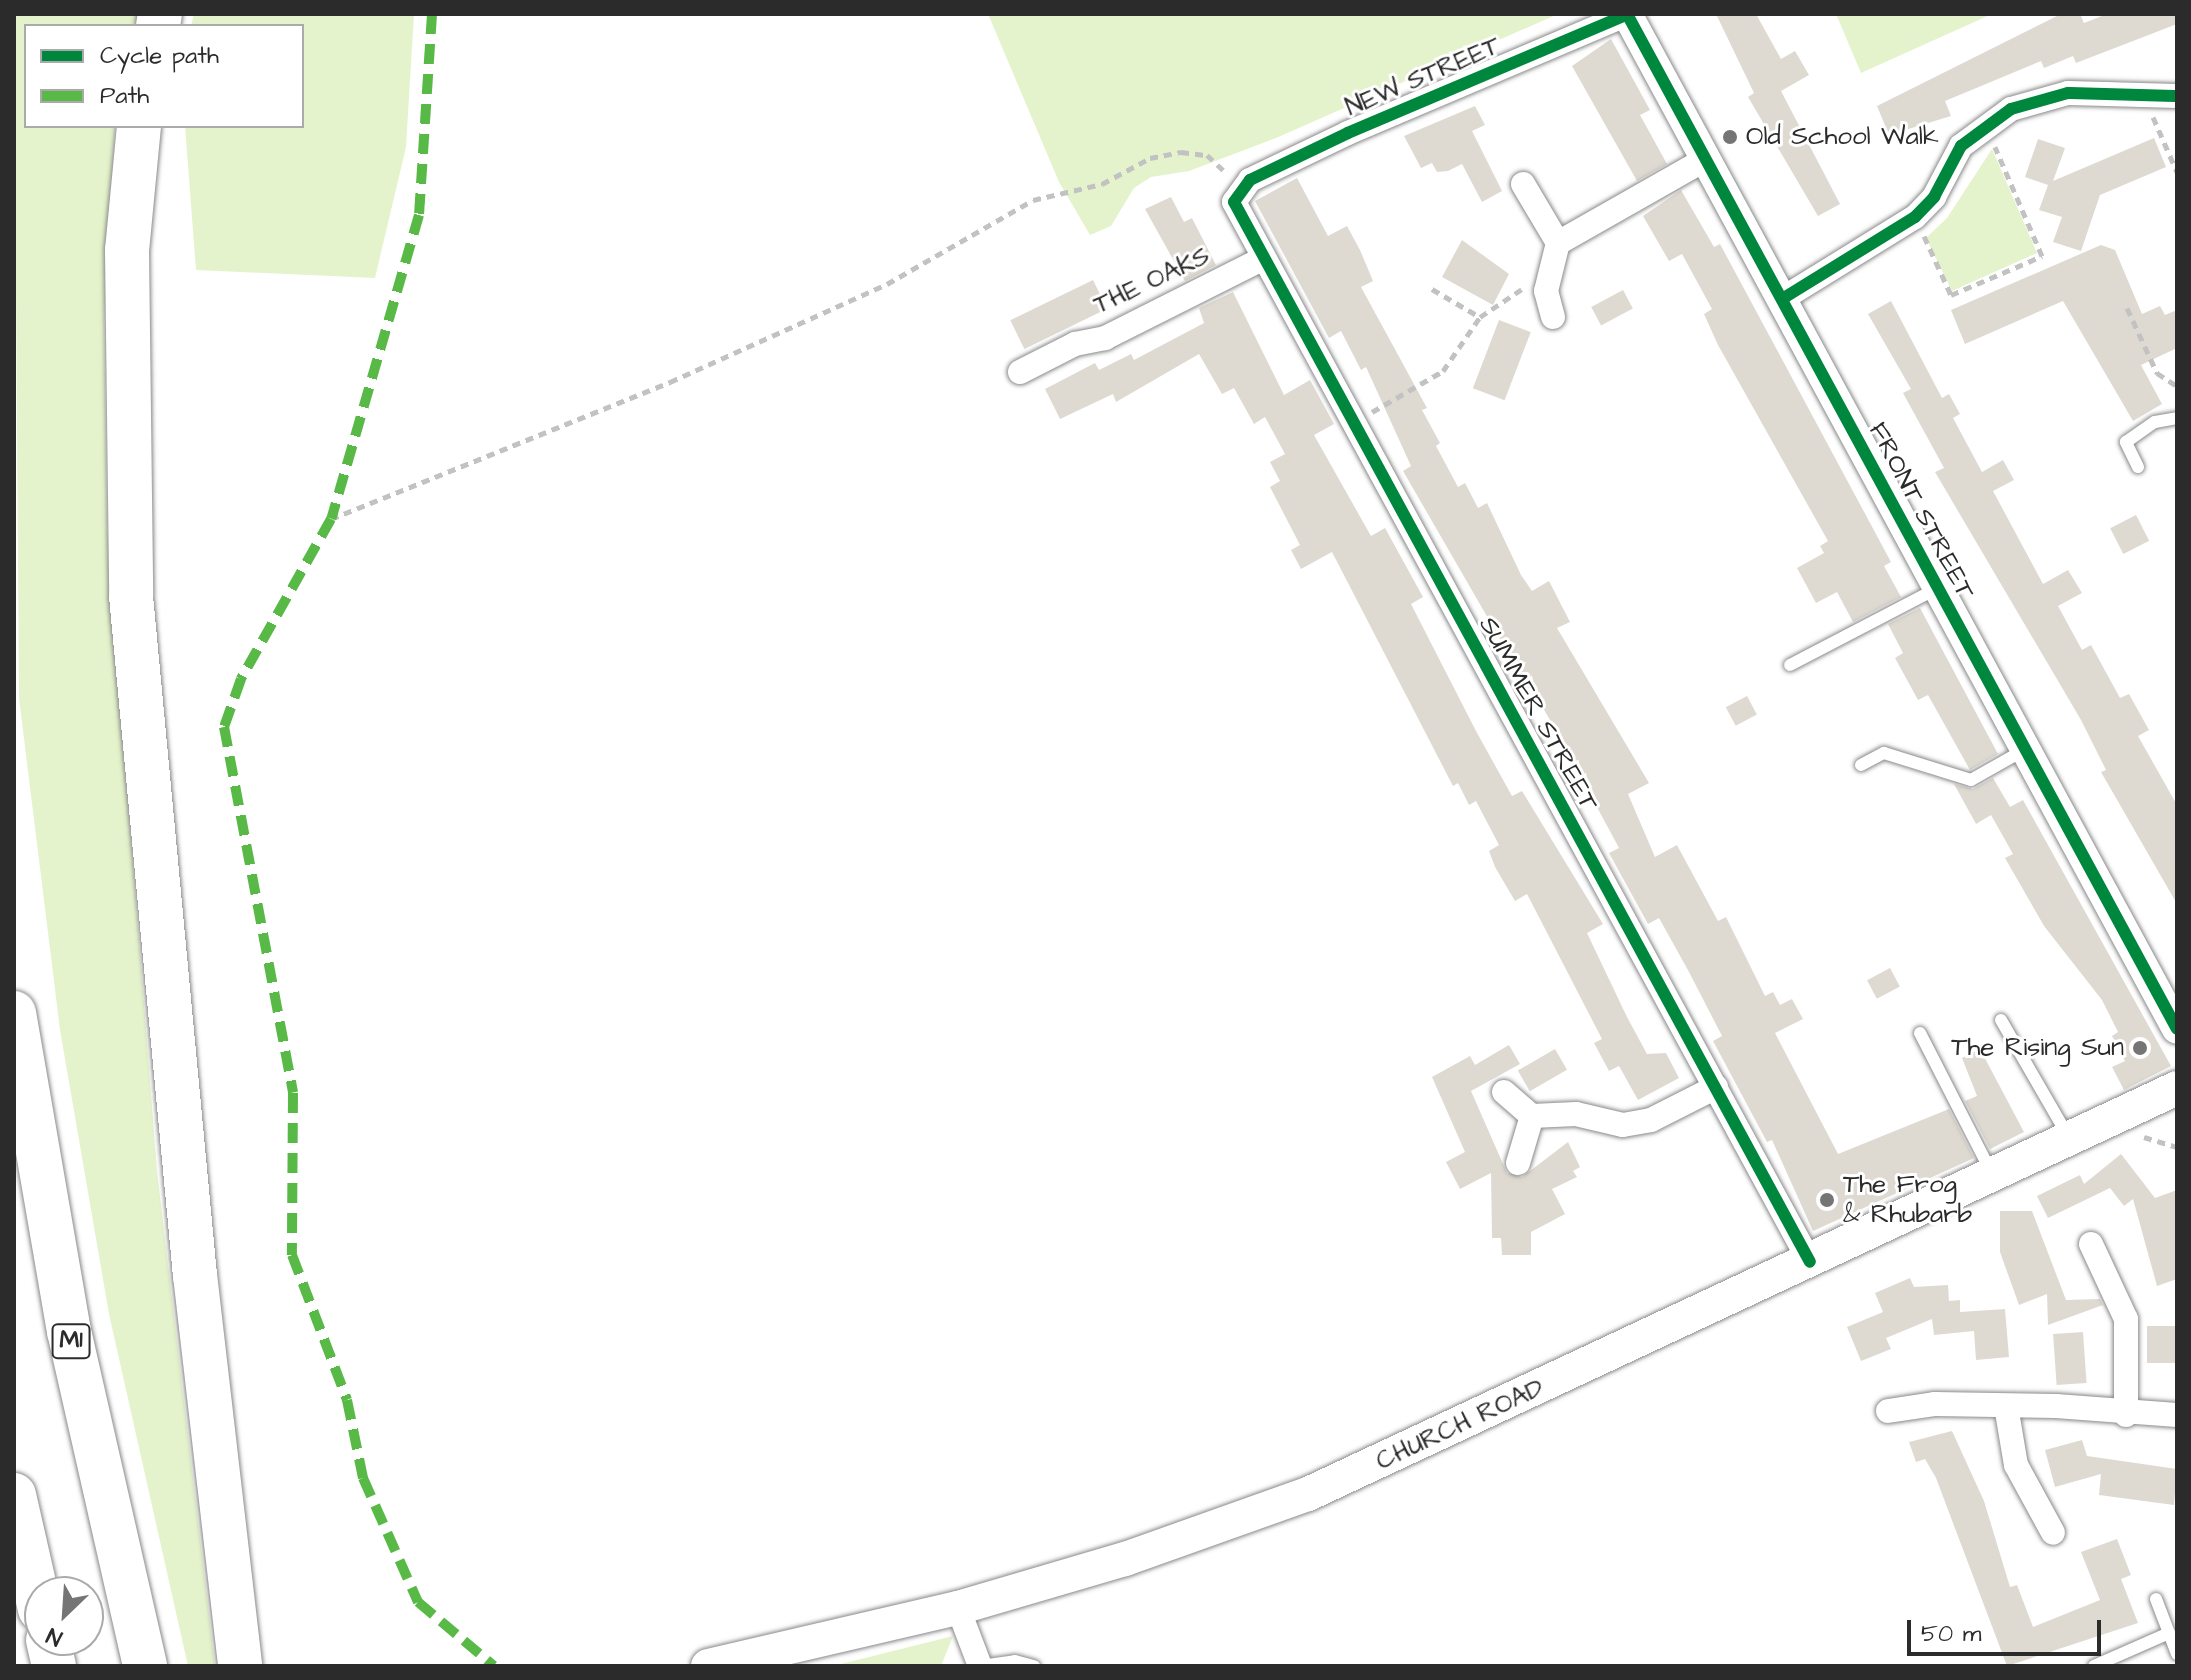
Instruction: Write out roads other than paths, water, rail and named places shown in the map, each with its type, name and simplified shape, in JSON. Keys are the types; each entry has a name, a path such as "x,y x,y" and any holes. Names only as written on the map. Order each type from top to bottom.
{"highway":[{"path":"139,128 127,250 131,596 195,1275 240,1666"},
{"name":"M1","path":"14,1013 69,1331 145,1666"},
{"path":"14,1495 32,1576"}],"main road":[{"name":"CHURCH ROAD","path":"708,1666 958,1608 1125,1559 1308,1494 2177,1088"}],"street":[{"name":"FRONT STREET","path":"1628,14 2177,1029"},
{"name":"NEW STREET","path":"1238,189 1348,133 1628,14"},
{"path":"1782,299 1915,217 1934,197 1961,146 1985,125 2047,95 2177,96"},
{"path":"1558,243 1706,159"},
{"path":"1523,184 1558,243 1546,299 1553,317"},
{"name":"SUMMER STREET","path":"1238,189 1234,202 1810,1262"},
{"name":"THE OAKS","path":"1020,372 1075,344 1105,338 1264,258"},
{"path":"1504,1092 1532,1116 1576,1114 1639,1124 1716,1087"},
{"path":"1518,1163 1532,1116"},
{"path":"2091,1244 2126,1319 2126,1415"},
{"path":"2006,1406 2016,1465 2053,1533"},
{"path":"1888,1411 2006,1406 2126,1415 2177,1415"},
{"path":"958,1608 980,1666"}],"lane":[{"path":"2138,467 2126,442 2155,422 2177,418"},
{"path":"1790,665 1938,588"},
{"path":"1861,765 1884,753 1971,780 2026,749"},
{"path":"2001,1020 2069,1139"},
{"path":"1920,1033 1993,1175"},
{"path":"2156,1599 2177,1654"},
{"path":"2094,1666 2169,1633"},
{"path":"980,1666 1034,1666"}],"place":[{"name":"Old School Walk","path":"1730,137"},
{"name":"The Rising Sun","path":"2140,1048"},
{"name":"The Frog & Rhubarb","path":"1827,1200"}]}
